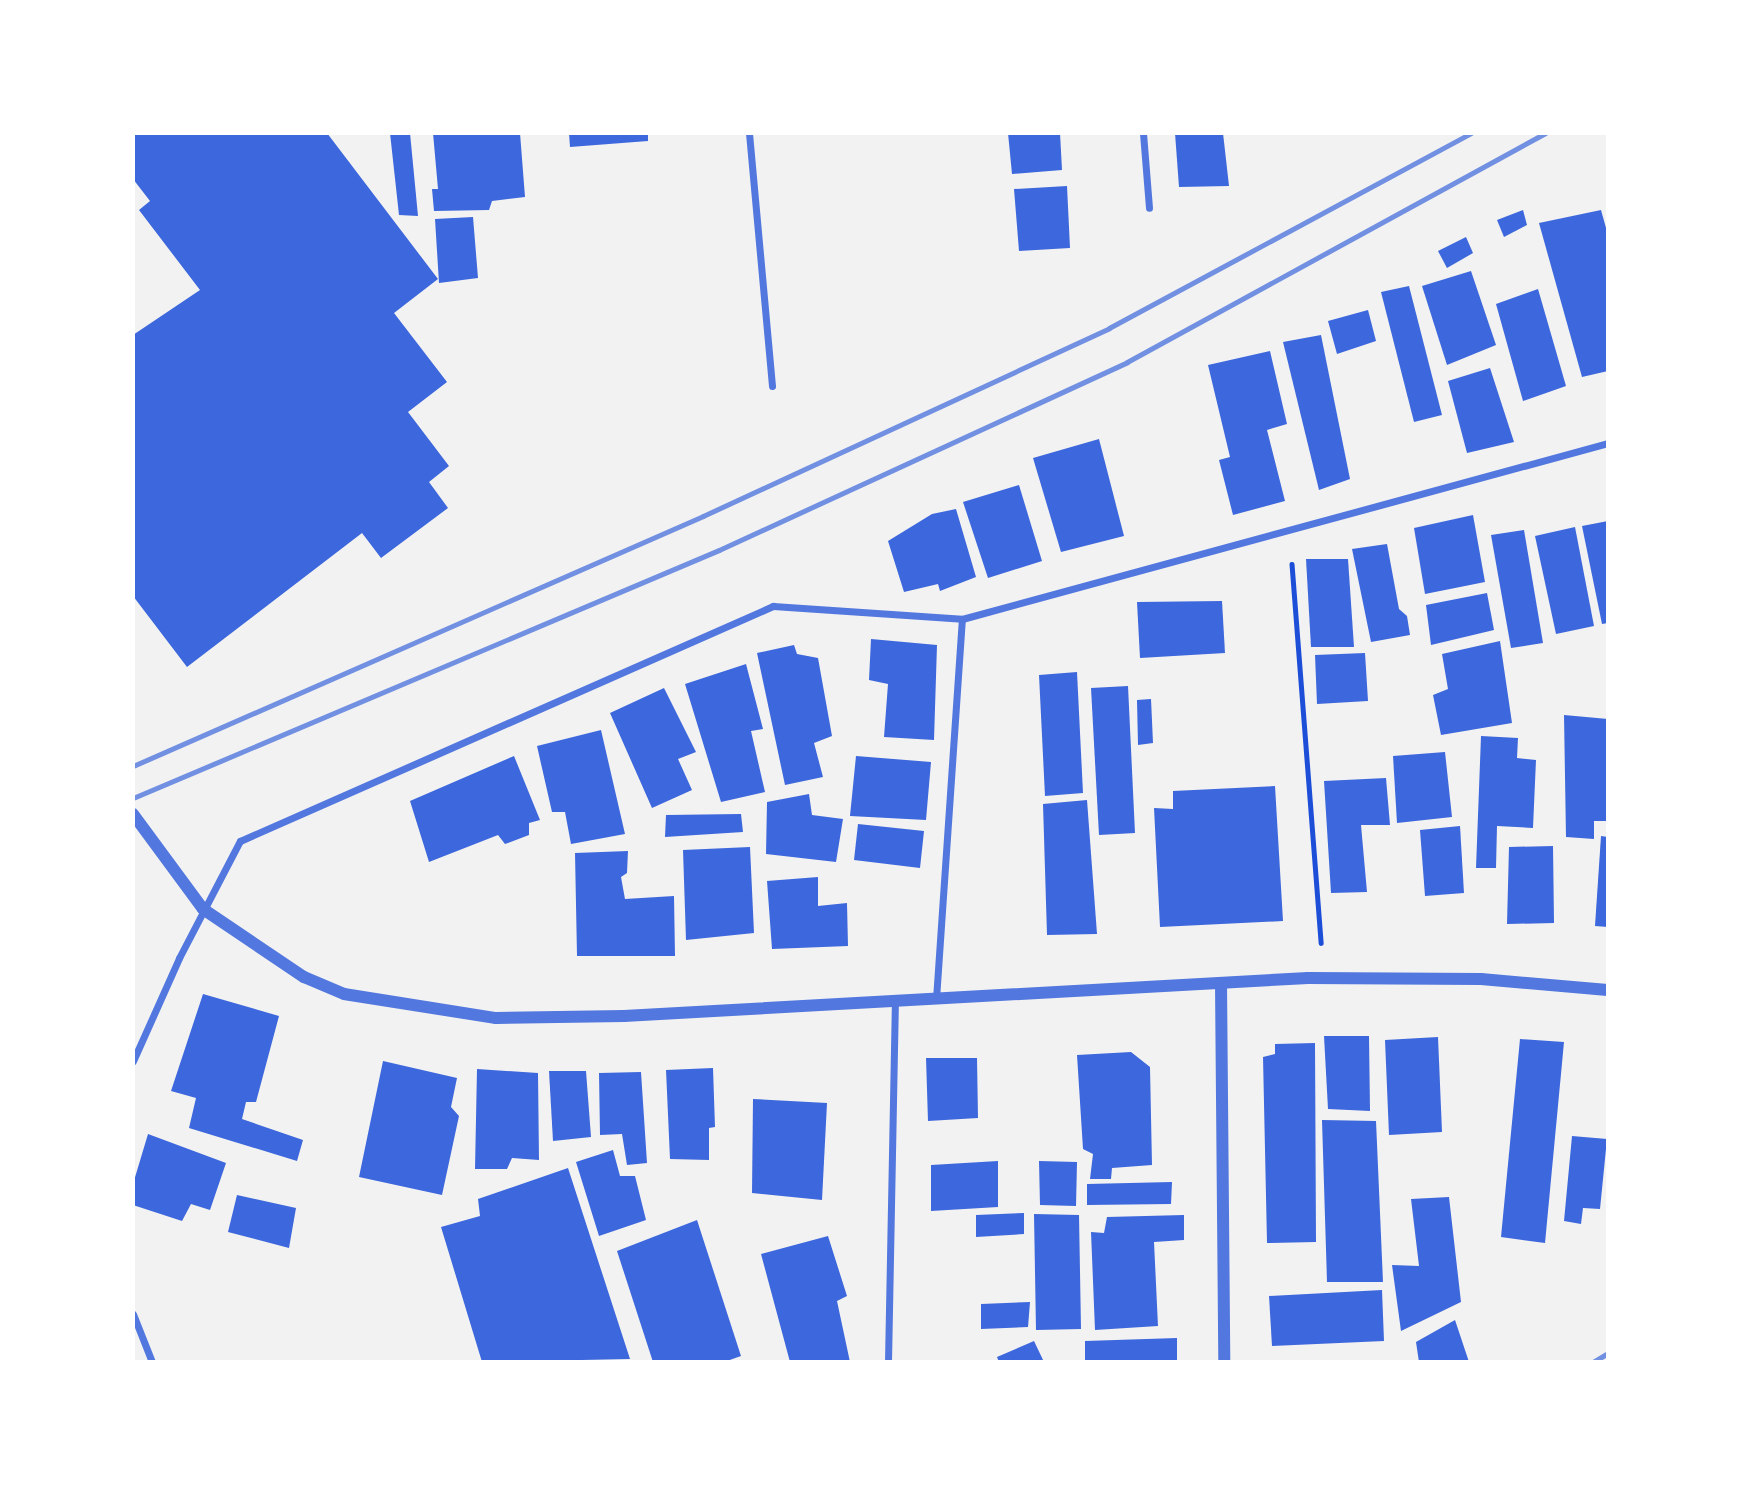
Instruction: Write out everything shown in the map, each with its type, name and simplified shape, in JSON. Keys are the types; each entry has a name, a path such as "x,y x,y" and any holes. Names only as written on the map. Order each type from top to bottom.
{"street":[{"path":"749,133 772,386"},
{"path":"1143,133 1149,208"},
{"path":"133,1061 203,909 240,841 772,606 961,619 1608,443"},
{"path":"936,999 961,619"},
{"path":"133,814 203,909 252,946 314,982 344,994 496,1018 624,1016 1324,978 1481,979 1608,990"},
{"path":"1221,983 1224,1362"},
{"path":"888,1362 895,1001"},
{"path":"133,1314 152,1362"}],"path":[{"path":"1290,530 1324,978"}],"building":[{"path":"133,133 327,133 438,279 394,313 447,382 408,412 449,466 429,482 448,508 381,558 362,533 187,667 133,596 133,335 200,290 139,210 150,201 133,179"},
{"path":"390,133 410,133 418,216 399,215"},
{"path":"433,133 520,133 525,197 492,201 489,210 434,211 432,189 438,189"},
{"path":"569,133 648,133 648,141 570,147"},
{"path":"1008,133 1060,133 1062,170 1012,174"},
{"path":"1175,133 1223,133 1229,186 1179,187"},
{"path":"1067,186 1070,248 1019,251 1014,189"},
{"path":"1523,210 1527,225 1504,237 1497,220"},
{"path":"1601,210 1608,235 1608,371 1582,377 1539,223"},
{"path":"473,217 478,278 439,283 435,219"},
{"path":"1466,237 1473,253 1447,268 1438,251"},
{"path":"1471,271 1496,345 1447,365 1422,286"},
{"path":"1409,286 1442,415 1414,422 1381,292"},
{"path":"1538,289 1566,386 1523,401 1496,304"},
{"path":"1368,310 1376,341 1337,354 1328,321"},
{"path":"1321,335 1350,479 1319,490 1283,342"},
{"path":"1270,351 1287,424 1267,430 1285,501 1233,515 1219,460 1230,457 1208,365"},
{"path":"1490,368 1514,442 1467,453 1448,381"},
{"path":"1099,439 1124,536 1061,552 1033,458"},
{"path":"1019,485 1042,561 988,578 963,502"},
{"path":"956,509 976,577 940,591 938,584 904,592 888,541 932,514"},
{"path":"1473,515 1485,582 1425,594 1414,528"},
{"path":"1608,521 1608,623 1602,624 1582,526"},
{"path":"1575,527 1594,626 1556,634 1535,536"},
{"path":"1524,530 1543,643 1511,648 1491,535"},
{"path":"1387,544 1399,609 1407,616 1410,635 1371,642 1352,549"},
{"path":"1306,559 1348,559 1354,647 1311,647"},
{"path":"1487,593 1494,630 1431,645 1426,605"},
{"path":"1222,601 1225,653 1140,658 1137,602"},
{"path":"871,639 937,645 934,740 884,737 888,684 869,680"},
{"path":"1500,641 1512,723 1441,735 1433,695 1448,689 1442,654"},
{"path":"794,645 797,654 818,658 832,736 814,743 823,777 785,785 757,653"},
{"path":"1365,653 1368,701 1317,704 1315,655"},
{"path":"746,664 763,729 751,731 765,792 721,802 685,684"},
{"path":"1077,672 1083,793 1045,796 1039,675"},
{"path":"1128,686 1135,833 1099,835 1091,688"},
{"path":"664,688 696,752 678,759 692,790 652,808 610,713"},
{"path":"1151,699 1153,743 1138,745 1137,700"},
{"path":"1564,715 1608,719 1608,821 1594,821 1594,839 1566,837"},
{"path":"601,730 625,834 571,844 565,812 552,812 537,746"},
{"path":"1481,736 1518,738 1517,758 1536,760 1533,828 1497,826 1496,868 1476,868"},
{"path":"1445,752 1452,817 1397,823 1393,756"},
{"path":"514,756 540,820 529,823 529,835 505,844 498,835 429,862 410,801"},
{"path":"856,756 931,762 926,820 850,816"},
{"path":"1386,778 1390,825 1361,825 1367,892 1331,893 1324,781"},
{"path":"1275,786 1283,921 1160,927 1154,808 1173,809 1173,791"},
{"path":"809,794 812,815 843,819 836,862 766,854 767,802"},
{"path":"1087,800 1097,934 1047,935 1043,804"},
{"path":"741,814 743,832 665,837 666,815"},
{"path":"858,824 924,831 920,868 854,860"},
{"path":"1460,826 1464,893 1425,896 1420,830"},
{"path":"1601,836 1608,837 1608,927 1595,926"},
{"path":"1553,846 1554,923 1507,924 1509,847"},
{"path":"750,847 754,933 686,940 683,850"},
{"path":"628,851 627,873 621,877 625,899 674,896 675,956 577,956 575,853"},
{"path":"818,877 818,906 847,903 848,946 772,949 767,881"},
{"path":"203,994 279,1016 256,1102 246,1102 242,1119 303,1140 297,1161 189,1128 196,1098 171,1091"},
{"path":"1324,1036 1369,1036 1370,1111 1328,1109"},
{"path":"1438,1037 1442,1132 1389,1135 1385,1040"},
{"path":"1520,1039 1564,1042 1545,1243 1501,1237"},
{"path":"1315,1043 1316,1242 1267,1243 1263,1057 1275,1054 1275,1044"},
{"path":"1131,1052 1150,1067 1152,1165 1112,1168 1111,1179 1090,1179 1093,1154 1083,1149 1077,1055"},
{"path":"926,1058 977,1058 978,1118 928,1121"},
{"path":"383,1061 457,1078 451,1107 459,1116 442,1195 359,1177"},
{"path":"713,1068 715,1127 709,1128 709,1160 670,1159 666,1070"},
{"path":"477,1069 538,1073 539,1160 512,1158 507,1169 475,1169"},
{"path":"549,1071 586,1071 591,1137 553,1141"},
{"path":"641,1072 647,1163 627,1165 622,1134 600,1135 599,1073"},
{"path":"753,1099 827,1103 822,1200 752,1193"},
{"path":"1322,1120 1376,1121 1383,1282 1327,1282"},
{"path":"148,1134 226,1163 210,1210 191,1204 182,1221 133,1205 133,1184"},
{"path":"1572,1136 1607,1139 1600,1209 1583,1208 1581,1224 1564,1221"},
{"path":"613,1150 620,1176 635,1176 646,1220 599,1236 576,1162"},
{"path":"998,1161 998,1207 931,1211 931,1165"},
{"path":"1039,1161 1077,1162 1076,1206 1040,1205"},
{"path":"568,1168 630,1359 482,1362 441,1227 480,1216 478,1199"},
{"path":"1172,1182 1171,1204 1087,1205 1087,1184"},
{"path":"237,1195 296,1208 289,1248 228,1232"},
{"path":"1449,1197 1461,1302 1401,1331 1392,1265 1419,1266 1411,1199"},
{"path":"1024,1213 1024,1234 976,1237 976,1215"},
{"path":"1034,1214 1079,1215 1081,1329 1036,1330"},
{"path":"1184,1215 1184,1240 1154,1242 1158,1326 1095,1330 1091,1232 1104,1233 1107,1217"},
{"path":"697,1220 741,1356 724,1362 653,1362 617,1251"},
{"path":"828,1236 847,1296 837,1301 850,1362 790,1362 761,1254"},
{"path":"1382,1290 1384,1341 1272,1346 1269,1296"},
{"path":"1030,1302 1028,1327 981,1329 981,1304"},
{"path":"1455,1320 1469,1362 1419,1362 1416,1342"},
{"path":"1177,1338 1177,1362 1085,1362 1085,1341"},
{"path":"1034,1341 1044,1362 999,1362 997,1357"}],"railway":[{"path":"133,766 703,516 1109,328 1471,133"},
{"path":"133,798 719,550 1127,362 1546,133"},
{"path":"1593,1362 1608,1353"}]}
